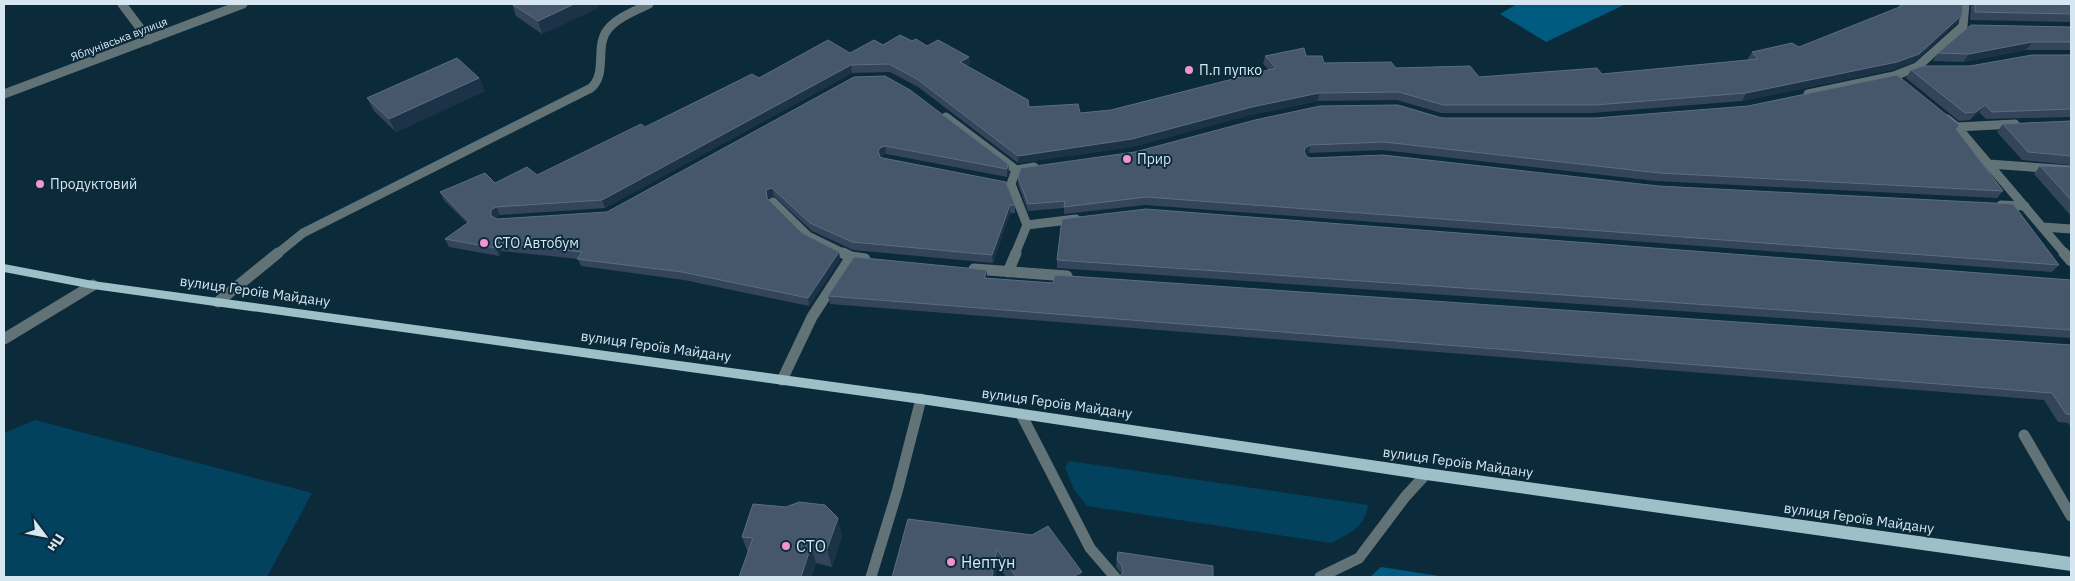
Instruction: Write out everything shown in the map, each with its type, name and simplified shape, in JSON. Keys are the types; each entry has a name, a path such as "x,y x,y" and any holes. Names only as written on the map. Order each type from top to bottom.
{"main road":[{"path":"4,268 38,276"},
{"path":"4,275 38,276"},
{"name":"вулиця Героїв Майдану","path":"38,276 920,399 1426,474 2071,564"}],"street":[{"path":"122,4 150,40"},
{"name":"Яблунівська вулиця","path":"4,94 243,4"},
{"path":"218,302 303,233 572,99 594,85 600,73 599,46 608,29 624,16 649,4"},
{"path":"1800,96 1897,78 1922,67 1963,26 1964,4"},
{"path":"1963,26 1973,26"},
{"path":"937,110 1016,170"},
{"path":"1936,110 1957,127 2071,262"},
{"path":"1957,127 2021,124"},
{"path":"1989,164 2071,170"},
{"path":"1008,272 1027,225 1006,183 1016,170 1045,166"},
{"path":"773,202 808,236 851,257 880,260"},
{"path":"1996,204 2025,206"},
{"path":"1027,225 1086,218"},
{"path":"2043,227 2071,229"},
{"path":"782,380 812,317 851,257"},
{"path":"959,268 1078,277"},
{"path":"4,339 93,285"},
{"path":"871,577 897,492 920,399"},
{"path":"1021,414 1090,548 1115,577"},
{"path":"2024,435 2071,516"},
{"path":"1320,577 1359,558 1405,497 1426,474"}],"shaded area":[{"path":"1517,4 1626,4 1546,42 1500,14"},
{"path":"35,420 312,493 267,577 4,577 4,433"},
{"path":"1069,461 1368,505 1360,524 1350,533 1331,543 1087,506 1074,490 1065,467"},
{"path":"1381,567 1446,577 1370,577"}],"building":[{"path":"512,4 574,4 538,21"},
{"path":"1902,4 1963,4 1962,15 1919,54 1897,62 1746,93 1595,105 1443,105 1399,92 1319,93 1252,107 1132,139 1018,156 917,79 889,64 851,65 602,200 496,207 491,210 491,216 497,219 607,212 854,77 885,76 910,90 1008,164 1007,169 885,146 878,151 880,157 883,158 1006,182 1015,205 1010,205 992,255 852,242 810,223 772,188 766,190 767,198 802,233 839,252 808,298 682,272 577,259 582,252 498,243 496,248 445,239 469,222 440,192 485,173 495,183 527,167 537,175 641,124 645,127 752,74 759,78 828,40 850,53 874,40 883,45 900,35 912,41 916,39 927,46 938,40 969,57 960,62 1028,100 1029,107 1078,104 1080,113 1111,110 1276,68 1265,56 1304,48 1306,56 1322,56 1324,63 1391,62 1396,68 1470,66 1479,77 1597,68 1602,74 1758,59 1752,52 1792,43 1799,47 1902,6"},
{"path":"1975,4 2071,4 2071,14 1975,12"},
{"path":"1971,25 2071,27 2071,42 2032,42 1969,54 1938,53"},
{"path":"2032,55 2071,55 2071,109 1992,112 1985,105 1976,112 1965,113 1911,70 1923,66 1970,66"},
{"path":"457,58 479,78 389,119 367,98"},
{"path":"1897,75 1958,124 1959,126 1956,129 2003,191 1659,173 1384,142 1310,145 1305,148 1304,152 1307,157 1311,158 1383,155 1658,186 2013,204 2059,265 1146,197 1064,207 1065,201 1028,204 1018,177 1021,168 1135,152 1255,120 1320,106 1398,105 1442,118 1596,118 1748,106"},
{"path":"2071,121 2071,156 2028,152 2003,124"},
{"path":"2040,166 2071,167 2071,200"},
{"path":"1146,209 2071,280 2071,330 1057,260 1062,219"},
{"path":"854,257 987,270 984,278 1053,283 1055,275 2071,345 2071,415 2066,414 2052,393 828,296"},
{"path":"799,502 825,505 838,518 827,549 811,546 801,577 739,577 753,538 742,537 753,504 786,507"},
{"path":"908,519 1032,535 1048,526 1082,572 1072,577 1016,577 997,549 992,577 892,577"},
{"path":"1118,552 1213,566 1213,577 1115,577 1120,576 1123,572 1122,566 1117,560"}],"place":[{"name":"П.п пупко","path":"1189,70"},
{"name":"Прир","path":"1127,159"},
{"name":"Продуктовий","path":"40,184"},
{"name":"СТО Автобум","path":"484,243"},
{"name":"СТО","path":"786,546"},
{"name":"Нептун","path":"951,562"}]}
